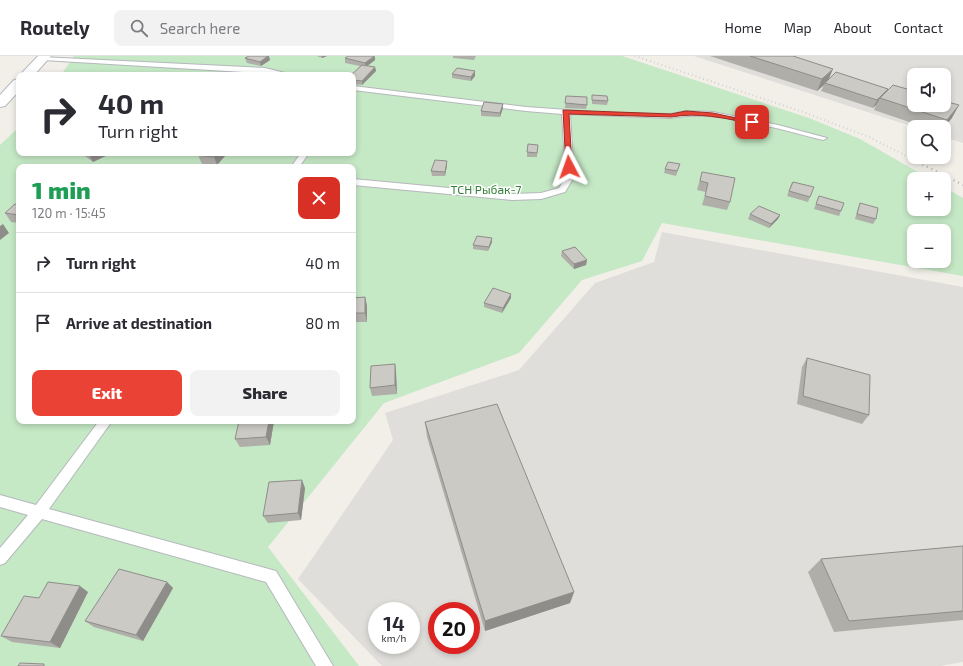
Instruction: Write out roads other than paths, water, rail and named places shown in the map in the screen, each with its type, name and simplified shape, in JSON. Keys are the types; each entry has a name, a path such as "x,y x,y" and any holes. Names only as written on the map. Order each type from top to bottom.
{"main road":[{"path":"30,72 44,57"},
{"path":"0,103 16,86"}],"lane":[{"path":"44,57 265,70 275,72"},
{"path":"356,89 526,109 609,115 671,116 686,113 713,114 823,138"},
{"path":"356,182 512,197 541,196 562,190 570,177 566,112"},
{"path":"0,558 39,512 104,424"},
{"path":"0,501 271,576 325,666"}],"railway":[{"path":"635,56 803,112 869,137 907,156"},
{"path":"922,164 963,185"}],"park label":[{"name":"ТСН Рыбак-7","path":"486,189"}]}
